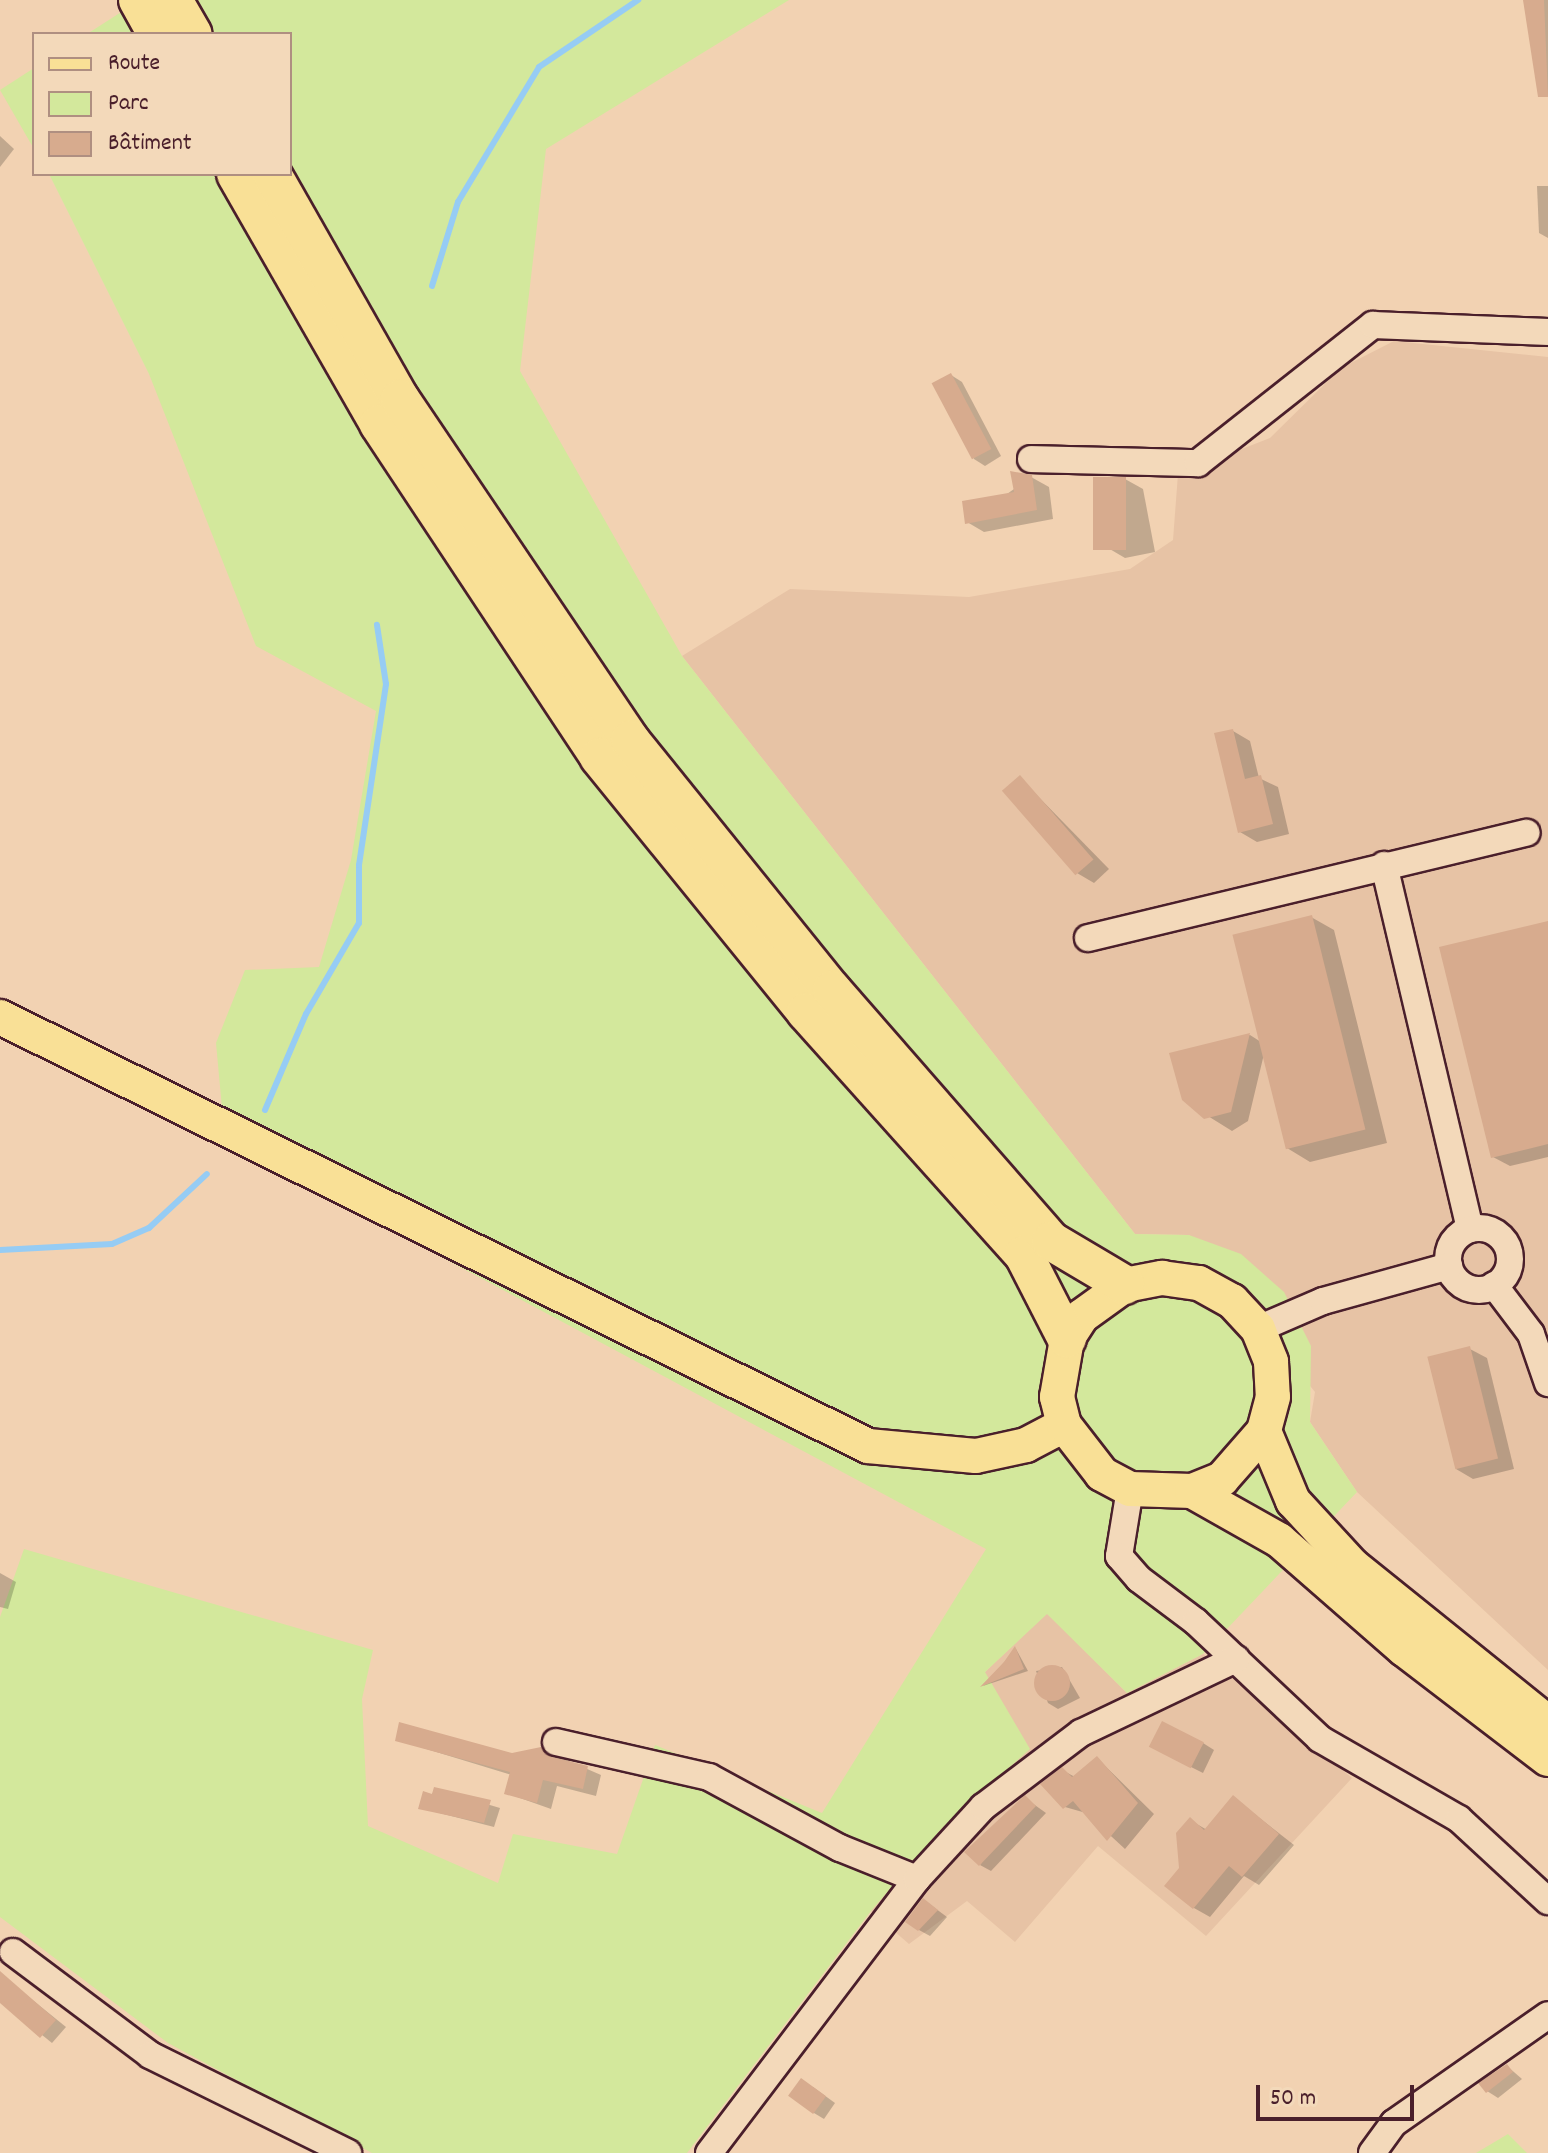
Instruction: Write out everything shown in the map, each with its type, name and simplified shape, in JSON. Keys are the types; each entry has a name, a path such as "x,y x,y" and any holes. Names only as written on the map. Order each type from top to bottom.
{"highway":[{"path":"138,0 156,32"},
{"path":"173,0 192,32"},
{"path":"237,176 379,424 599,757 806,1012 1024,1255 1067,1339"},
{"path":"273,176 400,399 630,740 832,990 1051,1241 1125,1285"}],"main road":[{"path":"0,1017 868,1446 976,1456 1026,1445 1064,1425"},
{"path":"1264,1431 1222,1479 1192,1491 1130,1489 1079,1453 1064,1425 1058,1382 1067,1339 1082,1316 1125,1285 1162,1278 1199,1283 1232,1301 1258,1329 1272,1374 1264,1431 1293,1501 1353,1566 1548,1723"},
{"path":"1192,1491 1279,1540 1404,1649 1548,1759"}],"street":[{"path":"1031,459 1198,463 1373,325 1548,332"},
{"path":"1088,938 1527,833"},
{"path":"1384,865 1470,1229"},
{"path":"1470,1229 1489,1230 1508,1248 1506,1274 1494,1285 1466,1287 1449,1266 1455,1239 1470,1229"},
{"path":"1258,1329 1323,1301 1449,1266"},
{"path":"1494,1285 1531,1334 1548,1383"},
{"path":"1130,1489 1119,1556 1236,1659 1320,1739 1459,1819 1548,1901"},
{"path":"709,2153 917,1879 1038,1759 1236,1659"},
{"path":"556,1742 709,1777 840,1848 917,1879"},
{"path":"13,1952 150,2055 348,2153"},
{"path":"1372,2153 1394,2123 1548,2015"}],"shaded area":[{"path":"1394,341 1548,357 1548,1670 1357,1492 1310,1422 1315,1392 1189,1235 1135,1234 682,656 790,589 969,597 1130,569 1173,540 1178,474 1270,438 1341,368"},
{"path":"1047,1613 1127,1693 1203,1654 1352,1778 1206,1936 1098,1846 1015,1942 967,1901 909,1944 871,1911 942,1828 984,1673"}],"green space":[{"path":"140,0 789,0 546,149 520,371 682,656 1135,1234 1189,1235 1241,1254 1284,1292 1311,1346 1310,1422 1357,1492 1203,1654 1127,1693 1047,1614 985,1672 1030,1749 942,1828 871,1911 687,2153 372,2153 168,2043 0,1917 0,1617 24,1549 373,1650 362,1699 368,1826 498,1883 513,1834 617,1854 655,1745 822,1813 986,1549 225,1141 216,1043 245,970 319,967 351,860 376,711 256,646 149,374 50,176 292,176 292,32 90,32"},
{"path":"32,69 32,146 0,90"},
{"path":"1508,2134 1527,2153 1476,2153"}],"building":[{"path":"1523,0 1544,0 1548,97 1538,97"},
{"path":"951,373 991,449 972,459 932,383"},
{"path":"1010,471 1032,475 1037,510 965,524 962,501 1014,492"},
{"path":"1093,477 1126,477 1126,550 1093,550"},
{"path":"1233,729 1245,779 1261,775 1273,824 1238,833 1214,733"},
{"path":"1020,775 1093,860 1075,875 1002,791"},
{"path":"1312,915 1365,1129 1286,1149 1232,935"},
{"path":"1548,921 1548,1144 1491,1158 1439,947"},
{"path":"1250,1033 1231,1112 1204,1119 1182,1100 1169,1053"},
{"path":"1470,1346 1498,1459 1455,1469 1427,1357"},
{"path":"1015,1646 1024,1669 980,1687 1004,1662"},
{"path":"1052,1665 1065,1670 1070,1683 1065,1696 1052,1701 1039,1696 1034,1683 1039,1670"},
{"path":"1162,1721 1204,1742 1191,1768 1149,1747"},
{"path":"399,1722 512,1753 541,1747 552,1757 588,1766 583,1789 543,1780 537,1803 504,1794 510,1772 395,1741"},
{"path":"1097,1756 1138,1803 1107,1841 1073,1801 1063,1809 1040,1784 1062,1767 1072,1777"},
{"path":"434,1787 491,1800 484,1823 418,1809 423,1791 432,1794"},
{"path":"1025,1795 1036,1806 979,1866 964,1852"},
{"path":"1233,1795 1279,1834 1242,1877 1229,1866 1193,1909 1164,1886 1179,1868 1176,1833 1190,1817 1204,1830"},
{"path":"923,1898 938,1910 918,1931 905,1922"},
{"path":"0,1971 56,2020 40,2038 0,2003"},
{"path":"1507,2064 1513,2072 1486,2093 1478,2083"},
{"path":"801,2078 826,2096 813,2114 788,2096"}],"waterway":[{"path":"432,286 458,202 539,67 638,0"},
{"path":"265,1110 306,1014 359,923 359,865 386,684 377,625"},
{"path":"0,1250 112,1244 149,1228 207,1174"}]}
